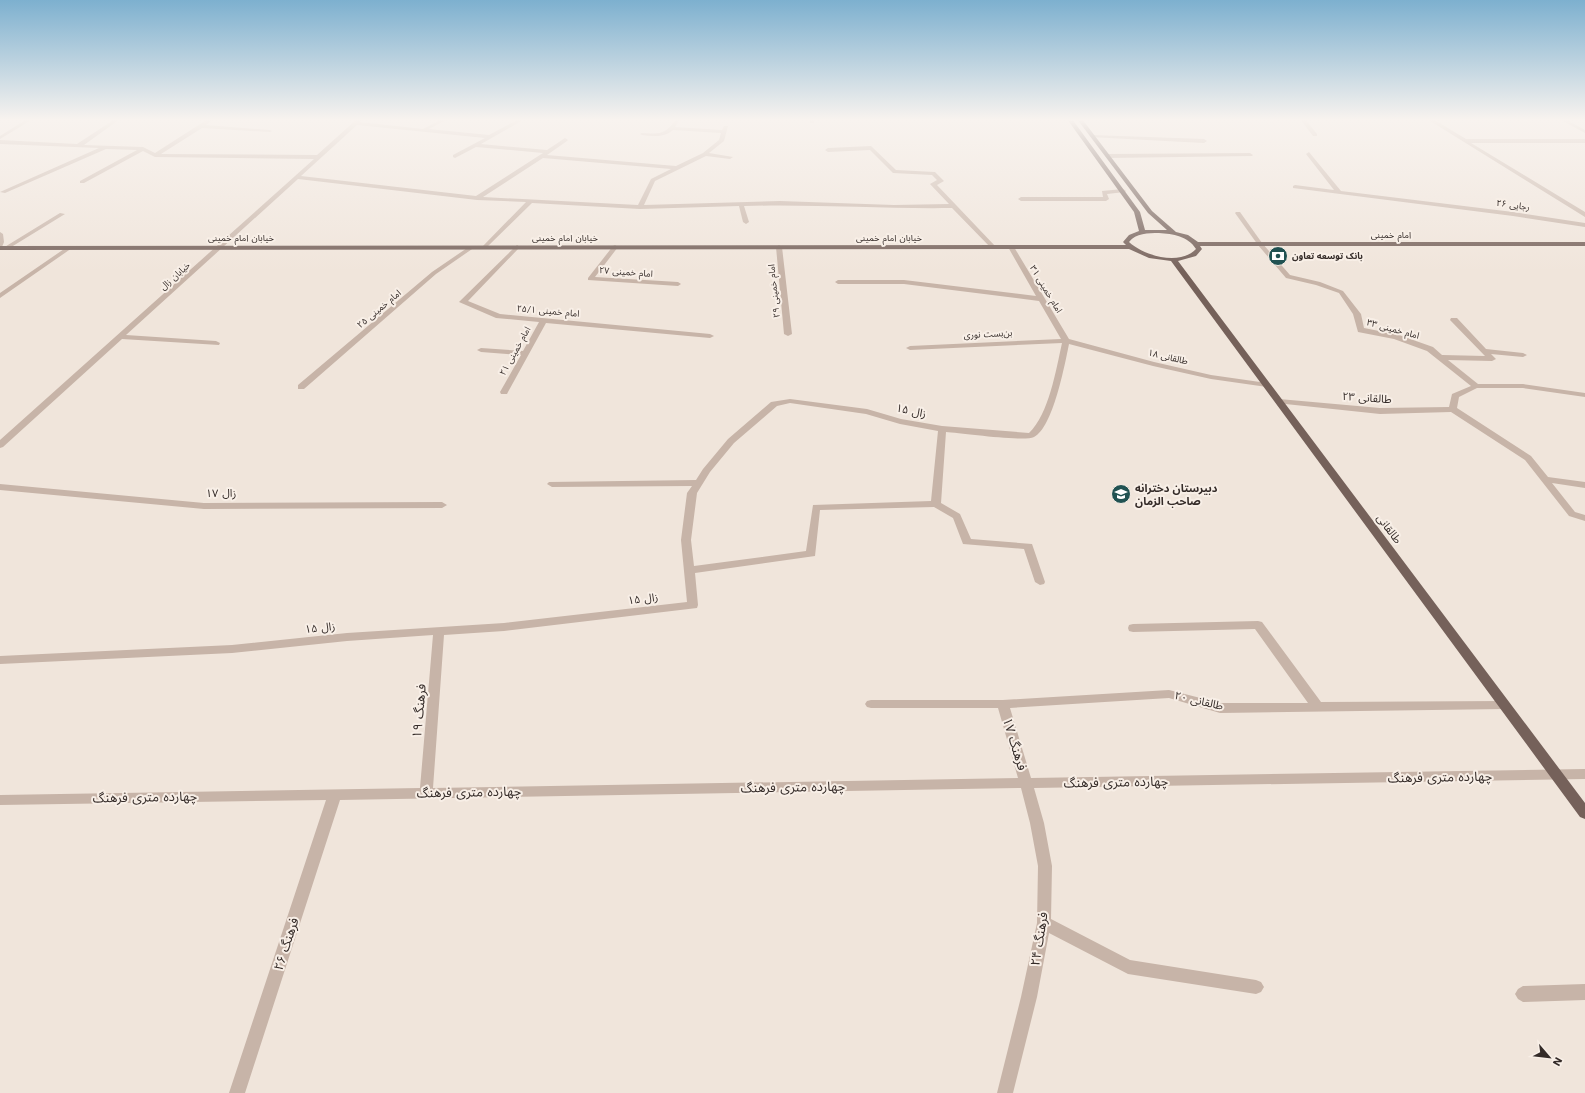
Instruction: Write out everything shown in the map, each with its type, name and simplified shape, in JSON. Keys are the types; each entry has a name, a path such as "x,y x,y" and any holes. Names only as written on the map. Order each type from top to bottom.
{"main road":[{"path":"1107,170 1137,212 1142,232"},
{"path":"1119,170 1150,212 1175,234"},
{"path":"1153,231 1175,234 1192,240 1197,244 1199,249 1197,253 1192,256 1173,259 1152,257 1134,251 1126,242 1128,238 1134,234 1142,232 1153,231"},
{"name":"امام خمینی","path":"1197,244 1585,244"},
{"name":"خیابان امام خمینی","path":"2,248 1129,247"},
{"name":"طالقانی","path":"1173,259 1585,813"}],"street":[{"path":"3,192 54,170"},
{"path":"82,182 104,170"},
{"name":"خیابان زال","path":"0,445 305,170"},
{"path":"477,198 520,170"},
{"path":"640,207 653,180 674,170"},
{"path":"893,170 895,172 933,173 941,181 933,184 993,247"},
{"path":"1322,170 1338,191"},
{"path":"1513,170 1585,214"},
{"path":"297,177 477,198 640,207 741,204 954,206"},
{"name":"رجایی ۲۶","path":"1295,187 1338,191 1585,225"},
{"path":"1021,199 1106,199 1104,192 1123,191"},
{"path":"485,247 530,202"},
{"path":"741,204 746,222"},
{"path":"1238,213 1260,244"},
{"path":"0,234 2,248 62,214"},
{"name":"امام خمینی ۳۳","path":"1260,244 1288,278 1318,282 1341,292 1358,314 1361,330 1396,337 1430,349 1476,386"},
{"name":"امام خمینی ۲۵","path":"301,387 434,273 472,247"},
{"name":"امام خمینی ۲۵/۱","path":"517,247 463,302 498,316 710,336"},
{"name":"امام خمینی ۲۷","path":"615,247 590,279 678,284"},
{"name":"امام خمینی ۲۹","path":"779,247 788,334"},
{"name":"امام خمینی ۳۱","path":"1010,247 1066,341"},
{"path":"0,296 68,248"},
{"path":"838,282 904,282 1042,299"},
{"name":"امام خمینی ۲۱","path":"504,392 544,320"},
{"path":"1440,357 1492,359 1454,320"},
{"path":"120,337 216,343"},
{"name":"طالقانی ۱۸","path":"1066,341 1204,375 1267,386"},
{"name":"بن‌بست نوری","path":"910,348 1066,341"},
{"name":"زال ۱۵","path":"0,660 232,649 347,637 504,626 693,605 686,540 692,493 706,471 731,441 774,404 790,401 832,405 942,429 1020,436 1032,435 1039,428 1052,399 1066,341"},
{"path":"481,350 526,353"},
{"path":"1485,351 1523,355"},
{"path":"1585,395 1523,386 1476,386 1455,396 1453,409 1528,458 1572,514 1585,518"},
{"name":"طالقانی ۲۳","path":"1279,401 1380,411 1453,409"},
{"path":"936,504 942,429"},
{"path":"1544,479 1585,485"},
{"path":"552,484 699,483"},
{"name":"زال ۱۷","path":"0,487 204,506 442,505"},
{"path":"689,570 811,554 816,507 936,504 958,516 968,542 1028,546 1040,582"},
{"path":"1133,628 1258,625 1318,707"},
{"name":"فرهنگ ۱۹","path":"426,793 440,631"},
{"name":"طالقانی ۲۰","path":"871,704 1003,704 1169,694 1220,708 1504,705"},
{"name":"فرهنگ ۱۷","path":"1003,704 1026,783"},
{"name":"چهارده متری فرهنگ","path":"0,800 1585,774"},
{"name":"فرهنگ ۲۴","path":"1005,1093 1029,997 1044,923 1045,866 1037,823 1026,783"},
{"name":"فرهنگ ۲۶","path":"237,1093 335,794"},
{"path":"1044,923 1128,967 1256,987"},
{"path":"1523,994 1585,992"}],"place":[{"name":"بانک توسعه تعاون","path":"1278,256"},
{"name":"دبیرستان دخترانه صاحب الزمان","path":"1121,494"}]}
